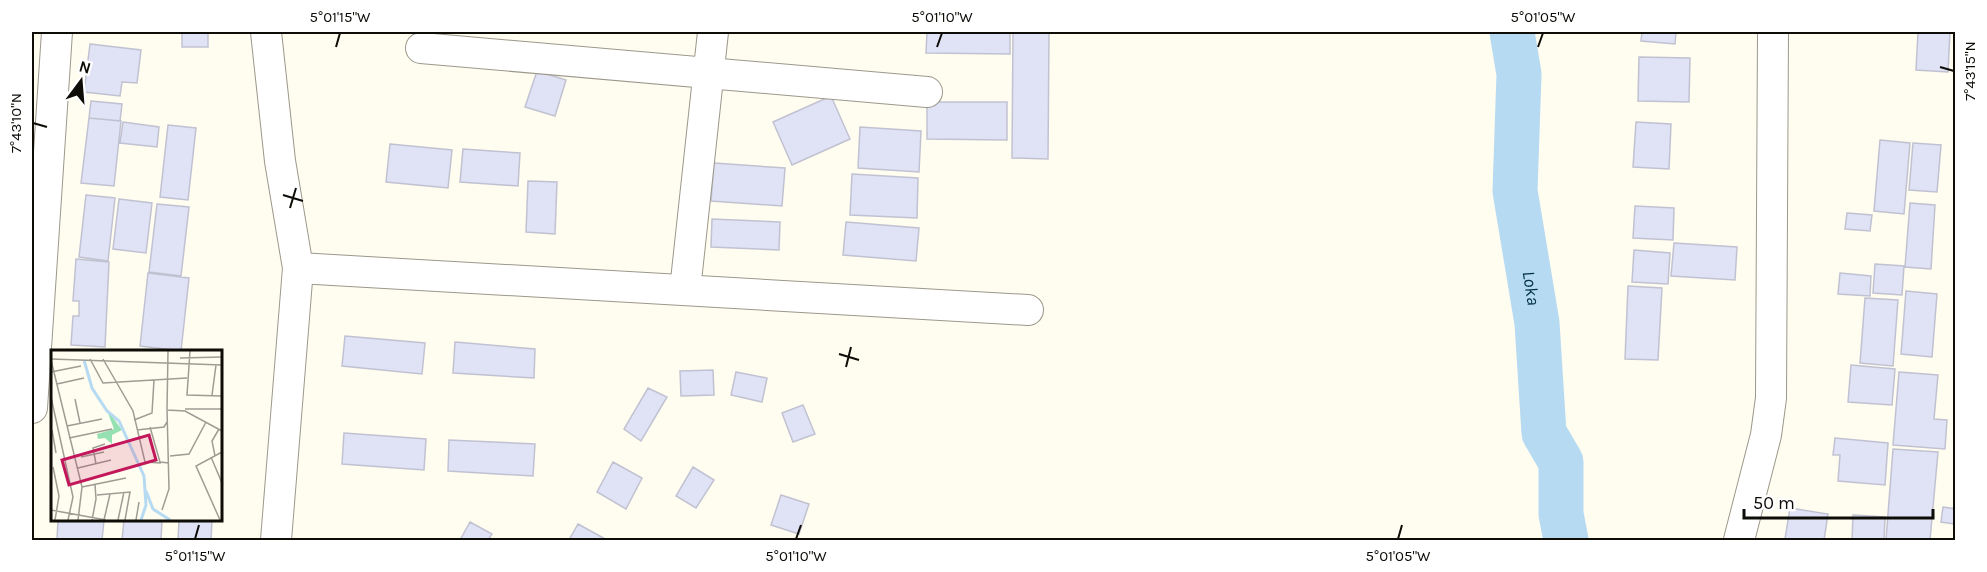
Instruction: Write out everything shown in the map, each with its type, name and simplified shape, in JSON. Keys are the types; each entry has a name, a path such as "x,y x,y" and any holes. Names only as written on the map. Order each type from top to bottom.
{"street":[{"path":"32,408 40,132 57,32"},
{"path":"266,32 280,161 298,268 276,540"},
{"path":"685,290 713,32"},
{"path":"1739,540 1766,435 1771,398 1773,32"},
{"path":"421,48 927,92"},
{"path":"298,268 1029,310"}],"building":[{"path":"182,32 208,32 208,47 182,47"},
{"path":"927,32 1010,32 1010,54 926,53"},
{"path":"1013,32 1049,32 1048,159 1012,158"},
{"path":"1642,32 1676,32 1675,44 1641,41"},
{"path":"1918,32 1950,32 1948,72 1916,70"},
{"path":"90,44 141,50 137,83 122,82 120,96 84,92"},
{"path":"1639,57 1690,58 1689,102 1638,101"},
{"path":"537,71 566,80 555,116 525,107"},
{"path":"831,96 850,139 792,165 773,122"},
{"path":"91,101 122,104 120,121 89,118"},
{"path":"927,102 1007,102 1007,140 927,139"},
{"path":"89,118 121,121 114,186 81,183"},
{"path":"123,122 159,127 157,147 120,143"},
{"path":"1636,122 1671,124 1669,169 1633,167"},
{"path":"168,125 196,128 188,200 160,197"},
{"path":"860,127 921,131 919,172 858,168"},
{"path":"1880,140 1910,143 1904,214 1874,211"},
{"path":"1913,143 1941,145 1937,192 1909,190"},
{"path":"390,144 452,150 448,188 386,182"},
{"path":"463,149 520,153 518,186 460,182"},
{"path":"714,163 785,168 782,206 711,201"},
{"path":"852,174 918,178 917,218 850,215"},
{"path":"528,181 557,182 555,234 526,232"},
{"path":"86,195 115,198 108,261 79,257"},
{"path":"119,199 152,203 146,253 113,249"},
{"path":"1910,203 1935,205 1931,269 1905,267"},
{"path":"157,204 189,207 181,276 149,272"},
{"path":"1635,206 1674,208 1673,240 1633,238"},
{"path":"1847,213 1872,215 1870,231 1845,229"},
{"path":"712,219 780,222 779,250 711,247"},
{"path":"846,222 919,228 916,261 843,255"},
{"path":"1674,243 1737,247 1735,280 1671,276"},
{"path":"1634,250 1670,253 1668,284 1632,282"},
{"path":"76,259 109,262 105,347 71,345 73,316 79,316 79,301 73,301"},
{"path":"1875,264 1904,266 1902,295 1873,293"},
{"path":"148,273 189,278 181,350 140,346"},
{"path":"1840,273 1871,276 1870,296 1838,294"},
{"path":"1628,286 1662,288 1658,360 1625,359"},
{"path":"1906,291 1937,294 1932,357 1901,354"},
{"path":"1865,298 1898,300 1893,366 1860,363"},
{"path":"345,336 425,343 422,374 342,366"},
{"path":"455,342 535,349 534,378 453,373"},
{"path":"1851,365 1895,369 1892,405 1848,402"},
{"path":"713,370 714,395 681,396 680,371"},
{"path":"736,372 767,378 762,402 731,395"},
{"path":"1899,372 1938,375 1934,419 1947,420 1945,449 1893,445"},
{"path":"648,388 667,397 641,441 624,429"},
{"path":"803,405 815,434 793,442 782,413"},
{"path":"344,433 426,439 424,470 342,464"},
{"path":"1835,438 1888,443 1885,485 1838,481 1840,455 1833,455"},
{"path":"449,440 535,444 533,476 448,471"},
{"path":"1893,449 1938,452 1930,540 1886,540"},
{"path":"613,462 642,478 626,509 597,492"},
{"path":"693,467 714,480 696,508 676,496"},
{"path":"781,495 809,504 799,534 771,525"},
{"path":"1943,507 1956,509 1954,524 1941,522"},
{"path":"1790,508 1828,514 1824,540 1785,539"},
{"path":"1853,515 1885,517 1884,540 1852,540"},
{"path":"58,521 104,521 102,540 57,540"},
{"path":"124,521 162,521 161,540 122,540"},
{"path":"179,521 212,521 211,540 178,540"},
{"path":"470,522 492,534 488,540 460,540"},
{"path":"578,524 607,540 569,540"}],"waterway":[{"name":"Loka","path":"1512,32 1519,74 1515,191 1537,323 1544,433 1561,462 1561,514 1566,540"}]}
